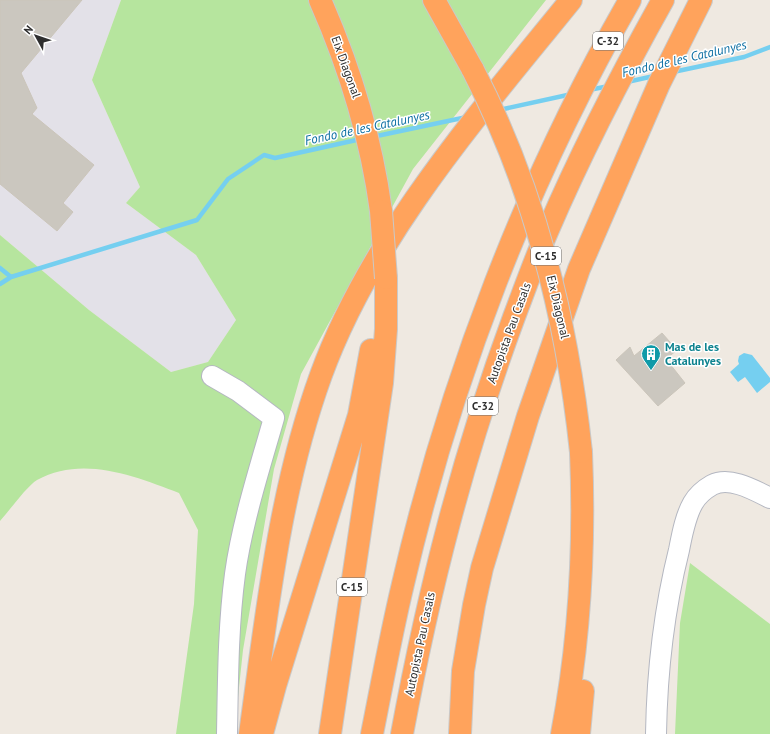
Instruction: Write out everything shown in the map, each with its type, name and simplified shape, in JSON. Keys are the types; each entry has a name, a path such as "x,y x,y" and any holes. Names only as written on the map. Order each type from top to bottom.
{"highway":[{"name":"Eix Diagonal","path":"320,0 351,78 368,139 381,211 386,278 385,309"},
{"name":"Eix Diagonal","path":"434,0 474,70 498,119 519,172 553,280 572,376 581,452 583,507 582,566"},
{"path":"250,734 279,530 296,454 322,374 346,318 395,231 423,189 472,124 571,0"},
{"name":"C-32","path":"372,734 403,583 444,434 468,361 520,221 586,81 630,0"},
{"name":"Autopista Pau Casals","path":"402,734 432,585 451,510 497,363 546,232 612,95 663,0"},
{"path":"460,734 463,672 474,605 482,568 528,416 579,269 659,84 701,0"},
{"path":"262,734 274,686 350,444 365,388 372,338 385,309"},
{"name":"C-15","path":"330,734 380,398 385,349 385,309"},
{"path":"476,734 476,672 482,610 513,488 528,416"},
{"path":"579,734 587,656 582,566"},
{"name":"C-15","path":"562,734 575,653 582,566"}],"street":[{"path":"212,376 238,391 274,418 252,497 235,573 228,657 227,734"},
{"path":"656,734 661,656 670,587 686,519 693,503 702,491 713,484 727,482 746,486 770,498"}],"shaded area":[{"path":"0,0 121,0 92,80 140,187 126,203 196,255 236,320 208,362 171,372 89,310 0,235"}],"green space":[{"path":"121,0 546,0 413,169 301,374 274,469 243,650 234,734 176,734 194,604 198,530 179,493 127,475 90,469 72,469 54,473 37,480 23,493 0,521 0,235 89,310 171,372 208,362 236,320 196,255 126,203 140,187 92,80"},
{"path":"690,563 770,624 770,734 675,734 680,623"}],"water":[{"path":"744,353 752,355 770,378 770,382 757,393 745,377 738,382 730,372 739,364 739,356"}],"building":[{"path":"0,0 82,0 21,73 37,108 32,114 94,165 63,203 73,212 57,231 0,184"},
{"name":"Mas de les Catalunyes","path":"662,333 677,350 666,359 685,383 658,406 616,360 630,347 634,356"}],"waterway":[{"name":"Fondo de les Catalunyes","path":"673,72 744,57 770,47"},
{"name":"Fondo de les Catalunyes","path":"627,82 654,76"},
{"name":"Fondo de les Catalunyes","path":"589,90 609,86"},
{"name":"Fondo de les Catalunyes","path":"499,110 572,94"},
{"name":"Fondo de les Catalunyes","path":"372,137 467,117"},
{"name":"Fondo de les Catalunyes","path":"0,284 11,277 197,220 228,179 264,155 275,158 361,139"},
{"path":"0,268 11,277"}],"place":[{"name":"Mas de les Catalunyes","path":"651,371"}]}
